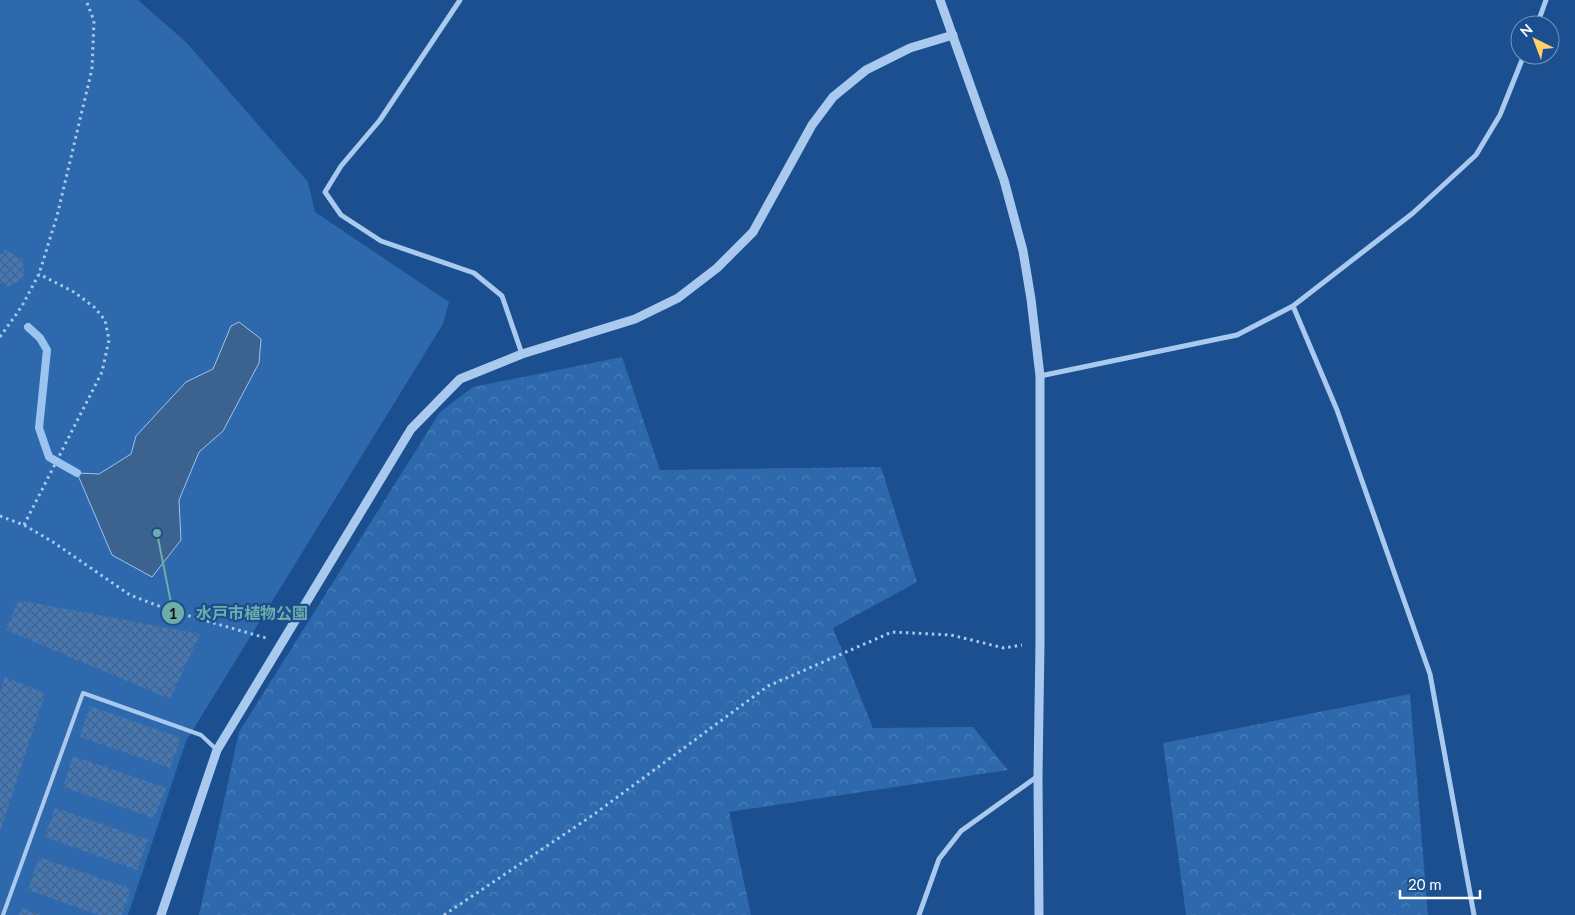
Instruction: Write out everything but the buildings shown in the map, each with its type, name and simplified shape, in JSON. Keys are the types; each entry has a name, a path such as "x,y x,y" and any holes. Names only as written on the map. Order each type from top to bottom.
{"street":[{"path":"460,0 380,120 341,166 325,192 341,215 381,241 474,273 502,296 522,354"},
{"path":"940,0 1004,180 1023,251 1040,376 1039,915"},
{"path":"1541,15 1546,0"},
{"path":"161,915 218,750 411,429 460,380 522,354 635,319 678,298 717,268 753,232 812,125 833,97 866,70 910,48 953,35"},
{"path":"1040,376 1237,334 1293,306 1413,213 1476,155 1500,115 1520,65"},
{"path":"1293,306 1336,410 1430,674 1474,915"},
{"path":"919,915 939,859 961,831 1038,776"}],"lane":[{"path":"3,915 83,693 202,735 218,750"}],"path":[{"path":"0,337 22,306 39,274 57,216 92,69 94,21 86,0"},
{"path":"24,526 102,372 109,340 106,320 94,307 74,292 39,274"},
{"path":"0,516 24,526 53,542 130,595 172,611 261,635 280,645"},
{"path":"444,915 593,815 768,686 892,632 951,635 1004,648 1040,642"}],"green space":[{"path":"0,0 138,0 187,43 308,182 315,212 449,302 443,324 186,741 128,915 0,915"},
{"path":"622,357 660,470 881,467 917,582 833,628 873,728 973,727 1008,770 729,812 751,915 199,915 239,732 440,412 473,387"},
{"path":"1410,694 1428,915 1186,915 1163,743"}],"shaded area":[{"path":"239,322 261,339 259,363 223,431 199,452 179,500 181,540 152,577 112,555 77,473 99,474 131,454 136,436 186,382 213,369 231,326"}],"waterway":[{"path":"28,327 40,338 47,350 39,428 49,457 77,473"}],"place":[{"name":"水戸市植物公園","path":"157,533"}]}
